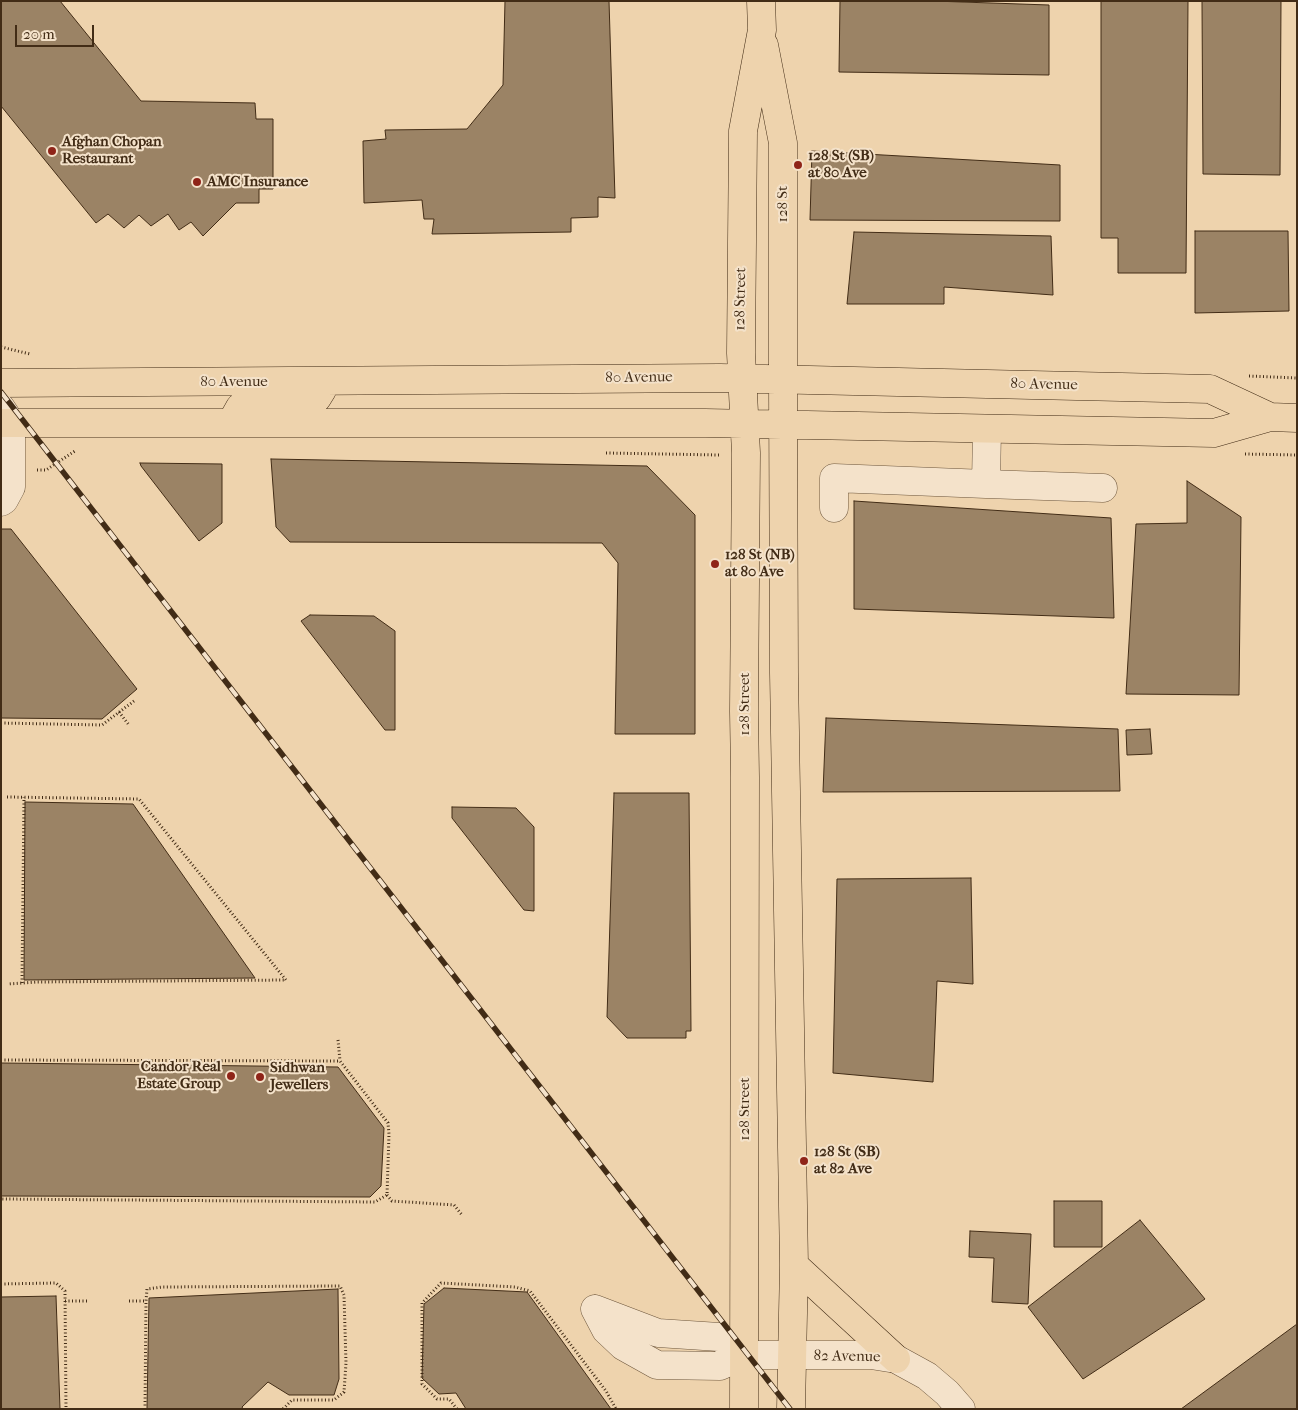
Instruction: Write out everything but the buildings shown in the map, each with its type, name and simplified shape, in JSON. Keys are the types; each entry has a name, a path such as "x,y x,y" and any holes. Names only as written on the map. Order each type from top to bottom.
{"main road":[{"name":"128 Street","path":"744,1409 745,424 741,378 743,131 762,30 761,1"},
{"name":"128 St","path":"762,30 784,143 783,379"},
{"name":"80 Avenue","path":"1,383 741,378 1210,389 1270,417"},
{"path":"783,379 784,674 794,1265 791,1409"},
{"path":"231,423 240,408 248,403 306,401 317,398 324,382"},
{"name":"80 Avenue","path":"5,418 231,423 745,424 1214,433 1270,417 1297,418"},
{"path":"745,777 788,823"},
{"path":"794,1265 896,1359"}],"street":[{"path":"1,502 11,487 5,418"},
{"path":"986,484 987,429"},
{"path":"834,508 834,478 1103,488"},
{"name":"82 Avenue","path":"745,1356 863,1355 896,1359 927,1376 947,1393 961,1409"}],"path":[{"path":"46,470 68,455"},
{"path":"1,723 102,725 134,701"},
{"path":"119,712 129,725"},
{"path":"7,798 138,799 286,980 8,984"},
{"path":"22,983 24,798"},
{"path":"338,1040 340,1061 388,1123 387,1194 392,1201 454,1205 462,1215"},
{"path":"1,1060 340,1061"},
{"path":"1,1199 375,1202 387,1194"},
{"path":"1,1284 56,1283 65,1291 66,1409"},
{"path":"456,1409 449,1399 437,1398 422,1384 422,1303 441,1283 515,1287 530,1291 606,1391 616,1409"},
{"path":"145,1409 147,1289 162,1287 340,1286 344,1295 346,1362 344,1392 334,1400 292,1400 283,1409"},
{"path":"65,1301 88,1300"},
{"path":"129,1300 146,1301"}],"railway":[{"path":"1,392 790,1409"}],"place":[{"name":"Afghan Chopan Restaurant","path":"52,151"},
{"name":"128 St (SB) at 80 Ave","path":"798,165"},
{"name":"AMC Insurance","path":"197,182"},
{"name":"128 St (NB) at 80 Ave","path":"715,564"},
{"name":"Candor Real Estate Group","path":"231,1076"},
{"name":"Sidhwan Jewellers","path":"260,1077"},
{"name":"128 St (SB) at 82 Ave","path":"804,1161"}]}
